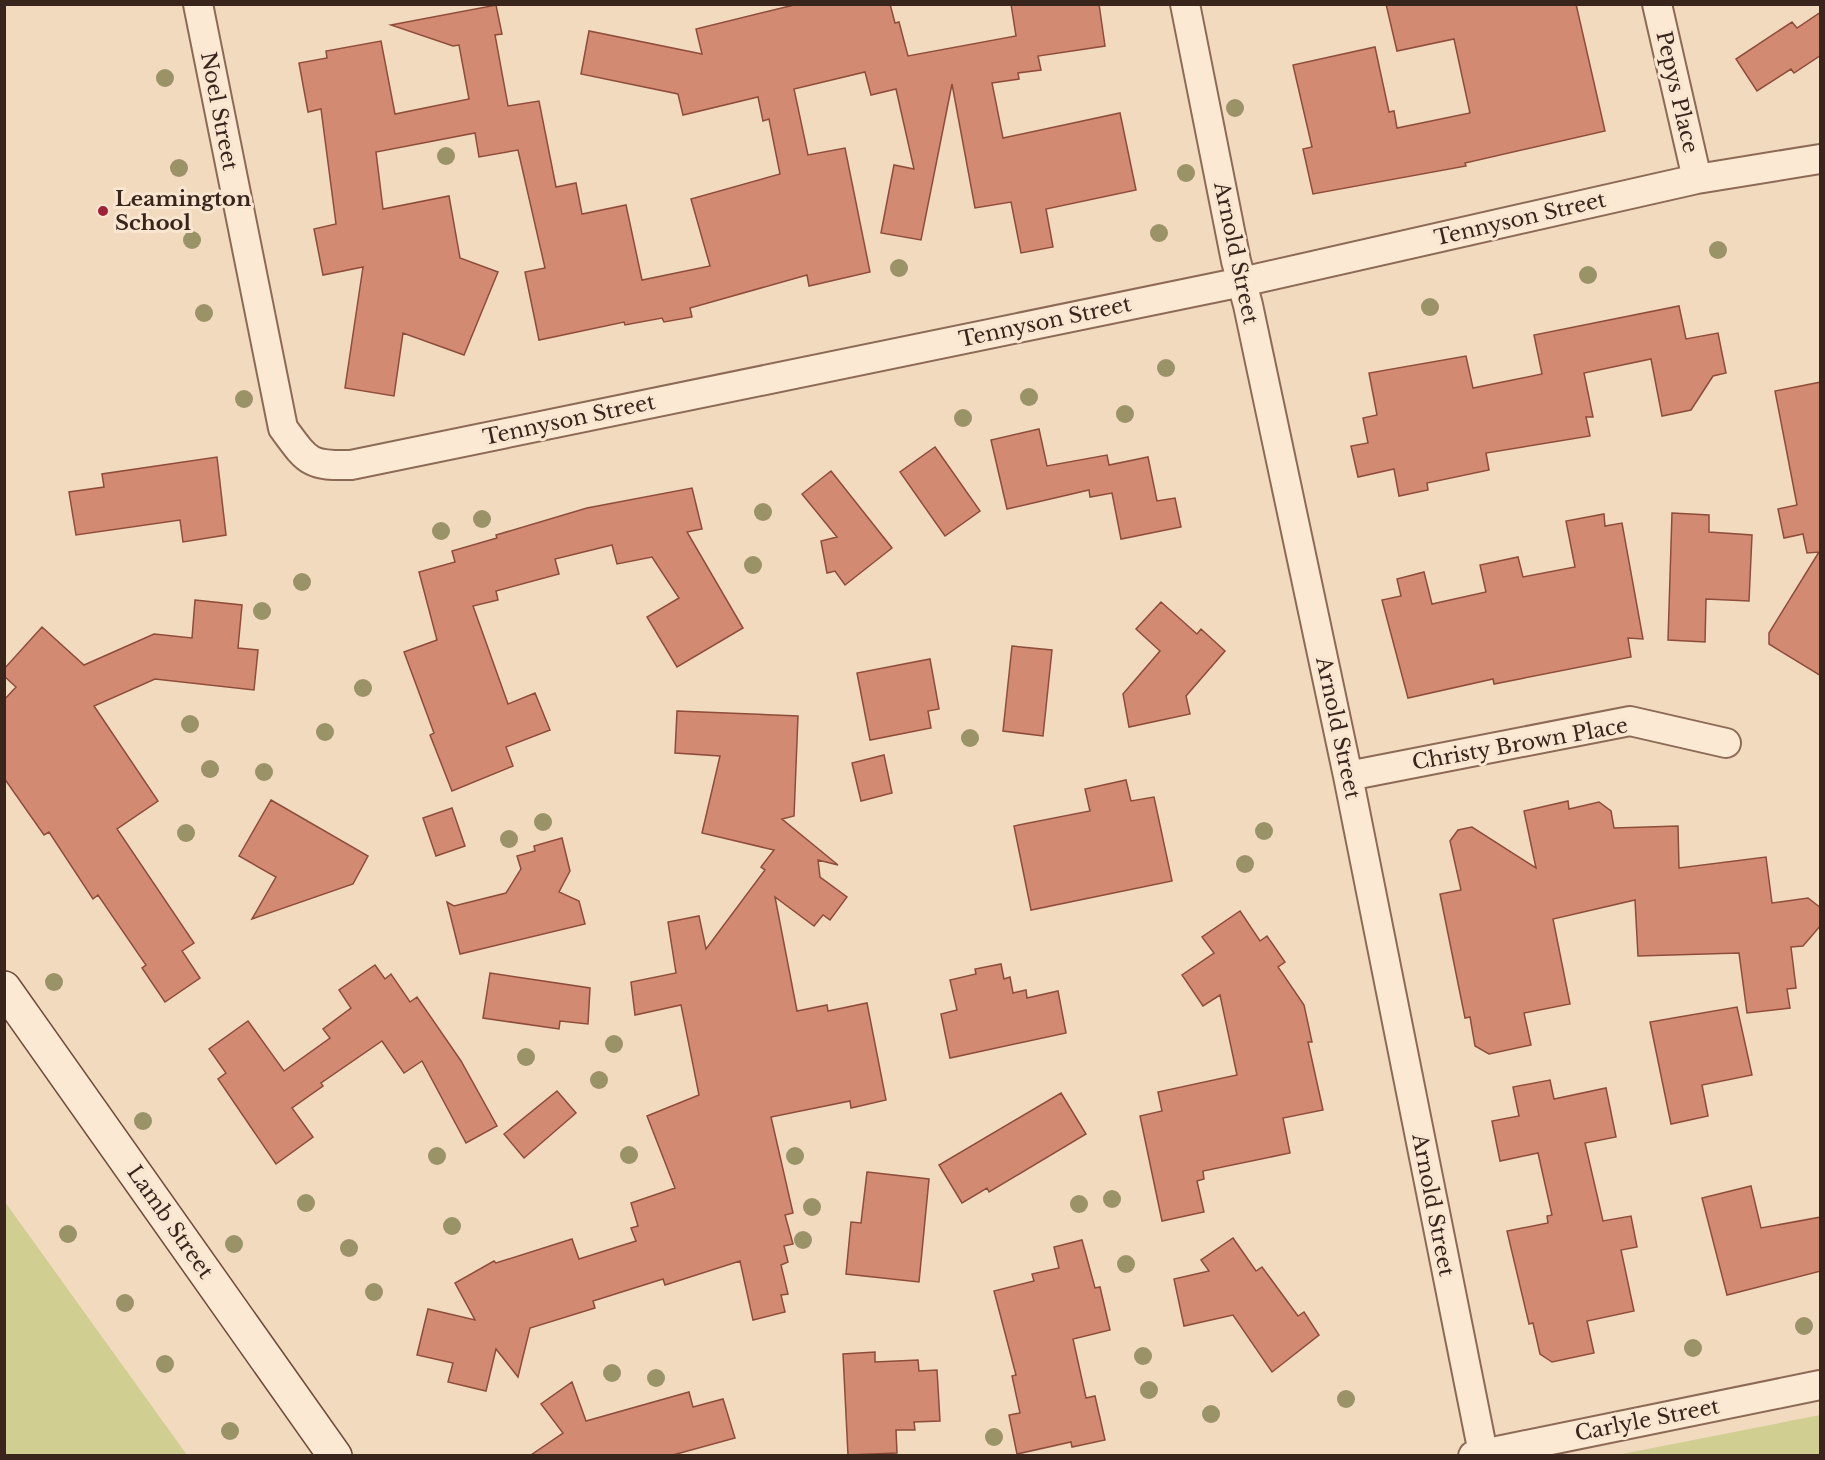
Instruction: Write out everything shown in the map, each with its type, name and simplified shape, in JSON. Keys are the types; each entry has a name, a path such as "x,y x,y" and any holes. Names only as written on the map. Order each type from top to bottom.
{"street":[{"name":"Noel Street","path":"198,4 283,428"},
{"name":"Arnold Street","path":"1185,4 1348,776 1478,1454"},
{"name":"Pepys Place","path":"1657,4 1697,179"},
{"name":"Tennyson Street","path":"283,428 299,451 319,465 351,465 1242,282 1697,179 1821,159"},
{"name":"Christy Brown Place","path":"1348,776 1630,721 1726,743"},
{"name":"Lamb Street","path":"4,988 334,1455"},
{"name":"Carlyle Street","path":"1478,1454 1821,1385"}],"shaded area":[{"path":"5,1202 187,1455 5,1455"},
{"path":"1820,1415 1820,1455 1617,1455"}],"building":[{"path":"798,4 890,4 895,23 899,22 908,56 1016,36 1011,4 1099,4 1105,46 1038,56 1041,70 1018,73 1019,79 992,83 1003,138 1120,113 1136,190 1046,209 1053,247 1021,253 1011,202 975,208 952,84 921,240 881,233 894,165 914,169 896,89 871,95 865,72 794,89 808,155 845,148 870,272 809,286 807,275 690,308 692,317 664,322 662,318 625,325 624,322 539,340 525,272 545,268 518,150 479,157 475,133 376,152 383,209 449,196 460,258 498,272 464,355 403,333 394,396 345,388 363,267 323,275 314,229 336,224 321,109 308,112 299,63 327,58 326,51 381,41 395,114 469,99 459,45 453,46 391,25 496,5 502,34 495,35 508,106 539,101 556,187 576,183 582,214 626,205 642,280 710,266 691,199 780,174 769,119 763,121 758,97 683,115 678,94 581,74 589,31 702,54 696,29"},
{"path":"1386,4 1576,4 1605,131 1465,163 1466,166 1313,194 1303,149 1312,147 1293,65 1375,47 1389,112 1394,111 1397,128 1470,113 1454,39 1397,51"},
{"path":"1821,12 1821,55 1794,73 1791,69 1757,91 1736,59 1792,22 1797,28"},
{"path":"1679,306 1686,339 1718,333 1726,373 1713,376 1691,410 1662,416 1651,359 1584,373 1593,417 1586,417 1590,436 1486,453 1489,470 1427,483 1428,490 1399,496 1394,469 1358,477 1351,446 1368,443 1363,418 1377,415 1369,373 1466,356 1473,388 1542,374 1534,335"},
{"path":"1821,382 1821,676 1769,644 1769,633 1819,552 1807,553 1803,534 1784,538 1778,509 1797,505 1775,391"},
{"path":"1039,429 1047,466 1107,455 1109,465 1148,457 1157,501 1175,498 1181,527 1121,539 1112,493 1090,497 1089,490 1007,509 991,440"},
{"path":"935,447 980,511 945,536 900,472"},
{"path":"217,457 226,535 183,542 180,520 76,535 69,492 104,487 102,474"},
{"path":"831,471 892,548 845,585 835,571 827,573 821,541 837,537 802,494"},
{"path":"692,488 702,529 687,532 743,628 677,667 647,617 679,598 652,557 617,564 612,545 555,559 559,574 496,591 498,600 473,606 508,704 535,693 550,730 506,747 513,766 452,791 430,735 434,733 404,652 437,640 419,572 455,562 452,551 497,538 496,535 587,508"},
{"path":"1672,513 1709,515 1709,532 1752,535 1749,601 1706,599 1705,642 1668,640"},
{"path":"1604,514 1605,526 1622,523 1643,639 1628,638 1631,657 1494,684 1493,679 1408,698 1382,600 1401,596 1397,579 1424,572 1432,604 1486,592 1480,565 1518,557 1523,577 1575,567 1566,521"},
{"path":"195,600 242,605 238,648 258,650 254,690 155,679 94,706 158,801 117,829 194,943 182,951 200,978 165,1002 142,968 146,965 98,895 93,899 49,832 44,835 4,778 4,700 16,687 4,676 4,669 42,627 84,665 154,634 192,638"},
{"path":"1161,602 1197,634 1201,629 1225,651 1186,696 1190,714 1129,727 1123,694 1160,651 1136,629"},
{"path":"1012,646 1052,650 1043,736 1003,731"},
{"path":"930,659 939,709 928,711 931,728 870,740 857,673"},
{"path":"677,711 798,716 794,816 782,819 838,865 818,860 820,877 847,897 830,920 823,915 814,926 775,897 797,1011 827,1005 828,1011 867,1003 886,1100 851,1108 850,1101 771,1117 793,1213 785,1215 793,1244 784,1246 788,1262 781,1265 788,1294 781,1295 785,1312 753,1320 740,1261 665,1285 663,1279 593,1301 595,1308 530,1328 518,1377 496,1349 486,1391 448,1382 453,1363 417,1355 428,1309 475,1320 455,1283 494,1261 496,1263 572,1239 579,1259 636,1241 631,1228 638,1226 631,1203 675,1188 647,1116 699,1095 681,1005 635,1015 631,982 676,973 668,922 699,916 706,949 765,870 761,867 774,850 702,833 720,756 675,753"},
{"path":"884,755 892,793 861,801 852,763"},
{"path":"1126,780 1131,801 1154,797 1172,881 1031,910 1014,826 1090,811 1085,789"},
{"path":"271,800 368,856 353,884 252,919 276,877 239,856"},
{"path":"1568,801 1569,809 1599,802 1611,811 1614,828 1678,826 1679,868 1766,857 1772,903 1808,898 1821,908 1821,925 1803,946 1791,947 1796,988 1787,989 1790,1008 1747,1013 1739,953 1638,956 1635,900 1553,919 1570,1004 1524,1013 1531,1045 1489,1054 1475,1046 1470,1017 1465,1018 1440,894 1461,890 1450,841 1458,830 1472,827 1536,868 1524,811"},
{"path":"452,808 465,846 436,856 423,818"},
{"path":"562,838 570,871 559,892 579,901 585,924 460,954 447,902 454,906 506,893 521,869 517,856 535,851 534,846"},
{"path":"1240,911 1260,941 1267,936 1285,962 1278,967 1304,1005 1312,1042 1308,1042 1323,1110 1283,1118 1290,1153 1203,1171 1204,1179 1197,1181 1204,1212 1162,1221 1140,1116 1162,1111 1158,1092 1237,1075 1220,995 1203,1006 1182,975 1214,953 1202,937"},
{"path":"1001,964 1004,979 1010,977 1013,993 1026,990 1027,998 1058,991 1066,1033 950,1058 941,1014 957,1010 950,980 976,974 975,969"},
{"path":"375,965 385,979 391,974 410,1002 417,997 461,1061 497,1126 466,1143 422,1061 404,1073 382,1041 321,1083 323,1086 292,1108 313,1137 276,1164 218,1079 226,1073 209,1049 248,1021 284,1071 330,1038 323,1029 351,1008 339,990"},
{"path":"490,973 590,988 588,1024 560,1021 559,1029 483,1018"},
{"path":"1737,1007 1752,1075 1702,1085 1708,1116 1671,1124 1650,1022"},
{"path":"1550,1080 1554,1099 1606,1088 1616,1137 1585,1143 1603,1221 1631,1216 1637,1247 1621,1250 1634,1311 1587,1321 1594,1353 1552,1362 1540,1354 1533,1323 1529,1324 1507,1231 1548,1223 1547,1216 1552,1215 1538,1153 1500,1161 1492,1121 1519,1116 1513,1087"},
{"path":"557,1091 576,1113 524,1158 504,1134"},
{"path":"1061,1093 1086,1134 989,1192 987,1188 962,1203 939,1165"},
{"path":"867,1172 929,1179 919,1282 846,1274 851,1222 861,1223"},
{"path":"1751,1186 1761,1228 1821,1217 1821,1271 1727,1295 1702,1198"},
{"path":"1233,1238 1256,1271 1262,1267 1298,1316 1304,1312 1319,1335 1272,1372 1233,1315 1184,1326 1174,1279 1209,1271 1201,1260"},
{"path":"1082,1240 1095,1288 1100,1287 1110,1330 1073,1339 1086,1398 1095,1396 1105,1440 1072,1447 1071,1442 1017,1454 1009,1415 1020,1413 1012,1376 1016,1375 994,1291 1034,1281 1032,1274 1059,1268 1054,1247"},
{"path":"875,1352 875,1362 918,1360 919,1371 937,1370 940,1421 914,1422 915,1430 896,1430 897,1453 848,1455 843,1354"},
{"path":"572,1382 586,1421 689,1392 693,1407 723,1399 735,1438 673,1455 531,1455 563,1433 541,1404"}],"place":[{"name":"Leamington School","path":"103,211"}]}
